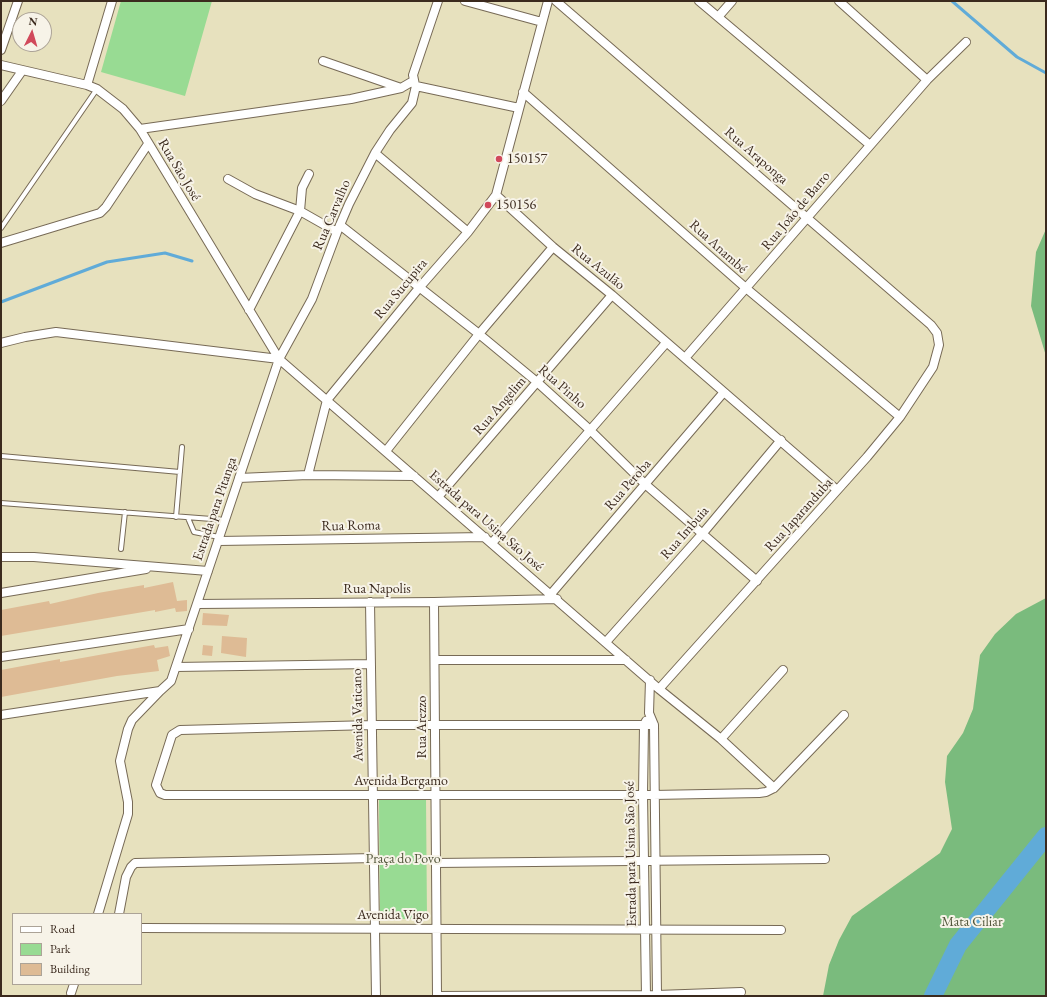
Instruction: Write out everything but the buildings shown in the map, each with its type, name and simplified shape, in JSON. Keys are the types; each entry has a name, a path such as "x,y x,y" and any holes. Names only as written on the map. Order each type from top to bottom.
{"street":[{"path":"1,50 18,1"},
{"path":"87,85 112,1"},
{"name":"Rua Carvalho","path":"280,359 312,299 338,229 375,153 390,130 412,103 416,62 438,1"},
{"path":"465,1 542,22"},
{"path":"496,195 548,1"},
{"name":"Rua Araponga","path":"556,1 931,325 937,333"},
{"path":"699,1 870,145"},
{"path":"718,17 732,1"},
{"path":"839,1 927,80"},
{"name":"Rua João de Barro","path":"685,358 927,80 966,42"},
{"path":"322,61 401,88"},
{"name":"Rua São José","path":"1,65 87,85 97,89 123,108 140,129 280,359"},
{"path":"1,101 22,71"},
{"path":"140,129 351,99 414,84 519,108"},
{"name":"Rua Anambé","path":"523,92 746,289 900,417"},
{"path":"1,243 100,213 106,208 148,144"},
{"path":"375,153 468,232"},
{"path":"249,310 300,211 302,188 309,174"},
{"name":"Rua Pinho","path":"228,179 255,194 300,211 338,229 419,288 479,334 537,382 590,430 645,484 757,581"},
{"name":"Rua Sucupira","path":"327,400 419,288 468,232 496,195"},
{"name":"Rua Azulão","path":"496,195 553,247 612,295 837,490"},
{"path":"386,452 479,334 553,247"},
{"name":"Rua Angelim","path":"438,497 612,295"},
{"path":"1,343 25,336 56,332 280,359"},
{"name":"Rua Japaranduba","path":"659,689 757,581 900,417 933,367 939,345 937,333"},
{"path":"492,543 666,343"},
{"name":"Estrada para Usina São José","path":"280,359 650,680 649,713 644,725 643,794 646,996"},
{"name":"Estrada para Pitanga","path":"98,913 128,814 128,802 120,761 128,729 132,720 171,681 280,359"},
{"name":"Rua Peroba","path":"554,597 645,484 724,392"},
{"path":"308,475 327,400"},
{"name":"Rua Imbuia","path":"606,642 703,533 781,440"},
{"path":"239,478 308,475 414,476"},
{"name":"Rua Roma","path":"219,539 485,537"},
{"path":"1,556 34,557 208,571"},
{"path":"1,593 158,567"},
{"name":"Rua Napolis","path":"197,604 434,602 554,597"},
{"name":"Avenida Vaticano","path":"370,602 376,996"},
{"name":"Rua Arezzo","path":"434,602 437,996"},
{"path":"1,657 188,629"},
{"path":"435,660 626,660"},
{"path":"176,668 370,664"},
{"path":"721,739 783,670"},
{"path":"650,680 721,739 774,788 844,715"},
{"path":"1,715 160,691"},
{"name":"Estrada para Usina São José","path":"649,713 654,725 653,795 657,996"},
{"path":"372,724 654,725"},
{"name":"Avenida Bergamo","path":"372,724 185,729 176,731 172,735 156,785 160,794 165,795 653,795 758,793 766,792 774,788"},
{"path":"119,913 126,878 131,867 135,863 374,858"},
{"path":"436,863 654,862 825,859"},
{"name":"Avenida Vigo","path":"142,928 781,930"},
{"path":"71,993 74,985"},
{"path":"437,996 657,996 741,992"}],"lane":[{"path":"1,228 97,89"},
{"path":"176,517 182,446"},
{"path":"1,456 180,472"},
{"path":"1,503 225,520"},
{"path":"122,548 126,512"},
{"path":"188,518 194,532 219,539"}],"green space":[{"path":"121,1 212,1 185,96 101,72"},
{"path":"1046,229 1046,356 1031,306 1036,252"},
{"name":"Mata Ciliar","path":"1046,598 1046,996 823,996 829,965 839,940 852,916 940,853 952,829 945,782 947,756 963,733 973,709 980,655 995,634 1016,614"},
{"name":"Praça do Povo","path":"426,799 427,919 380,919 379,800"}],"waterway":[{"path":"952,1 1017,57 1046,73"},
{"path":"1,302 107,262 165,253 192,261"},
{"path":"933,996 958,945 1046,836"}],"place":[{"name":"150157","path":"499,159"},
{"name":"150156","path":"488,205"}]}
